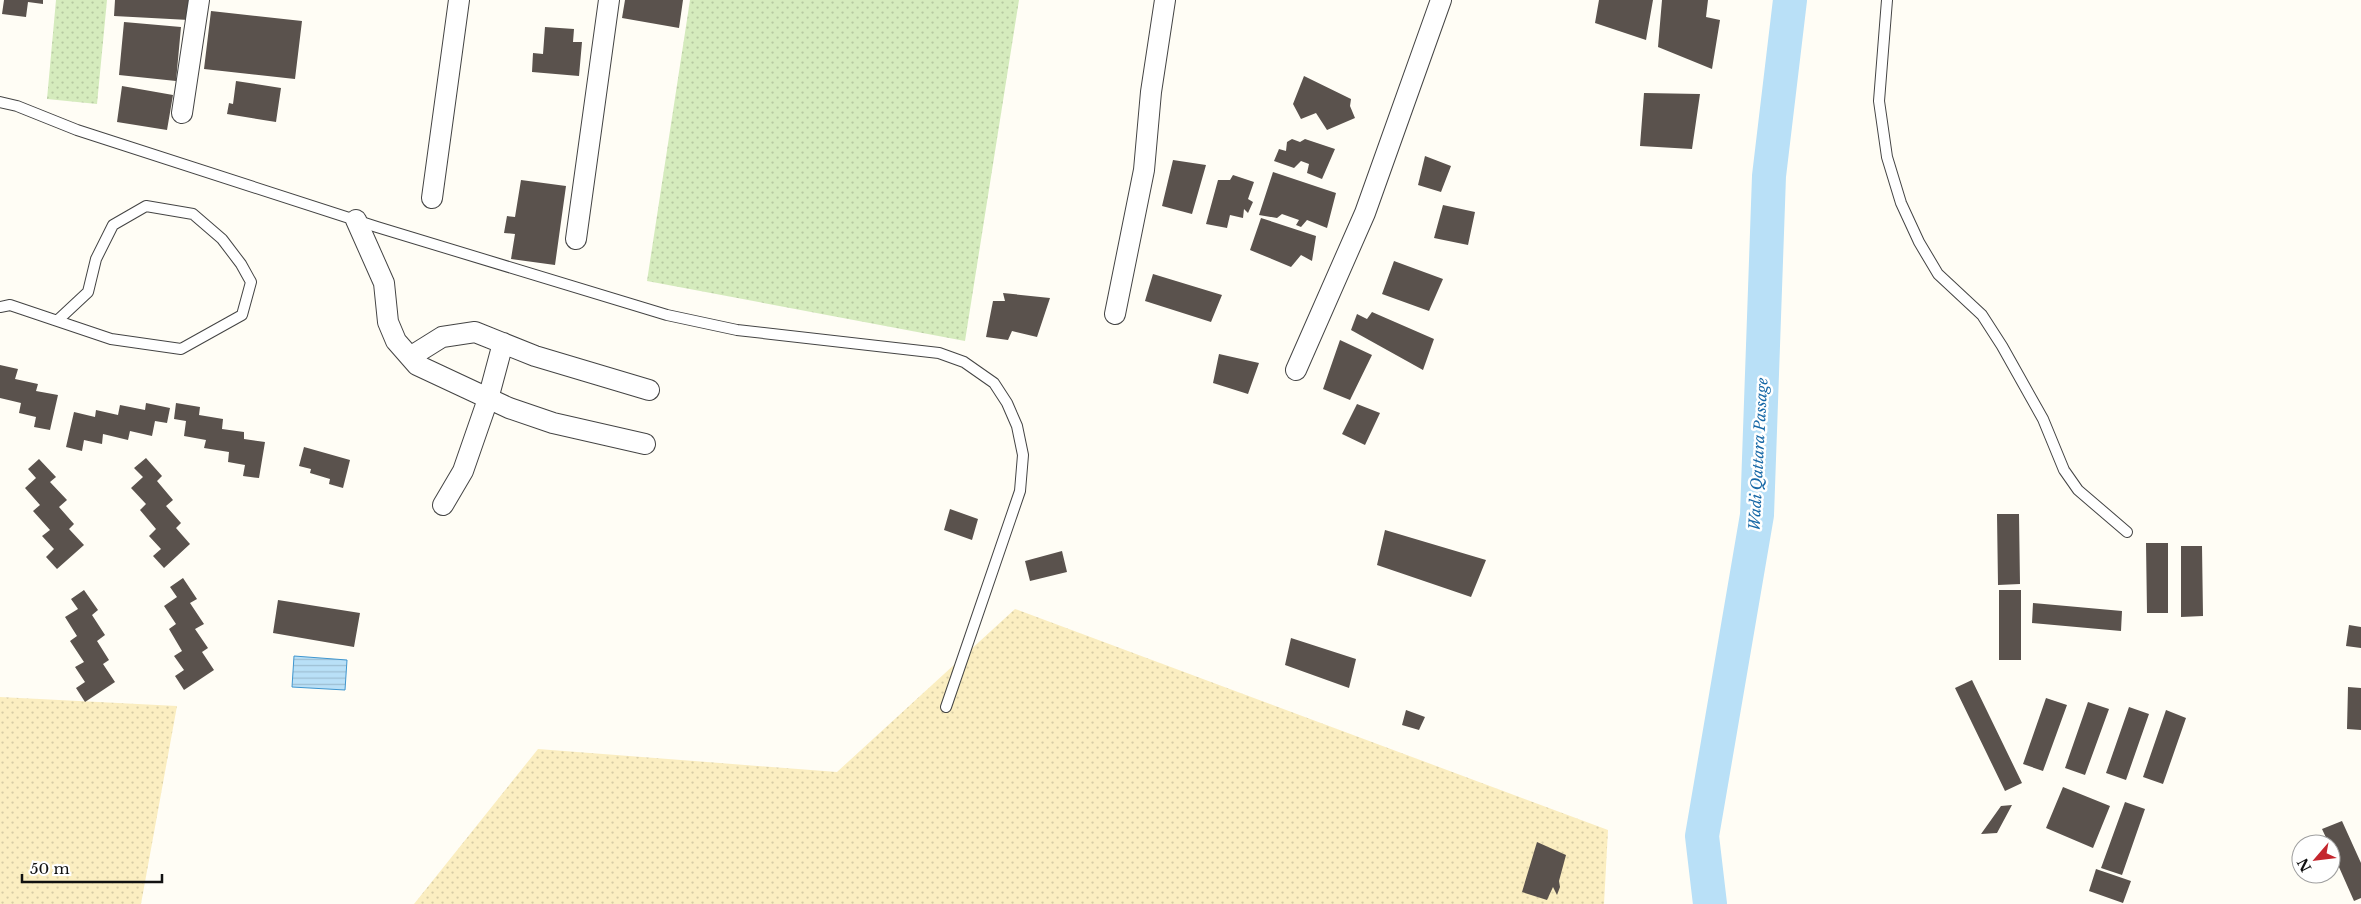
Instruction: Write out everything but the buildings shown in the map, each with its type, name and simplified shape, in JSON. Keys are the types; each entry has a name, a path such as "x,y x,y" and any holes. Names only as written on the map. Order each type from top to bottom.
{"street":[{"path":"182,112 199,0"},
{"path":"432,198 459,0"},
{"path":"576,239 609,0"},
{"path":"1115,314 1144,170 1151,92 1165,0"},
{"path":"1296,370 1365,213 1441,0"},
{"path":"356,220 384,283 388,322 396,341 417,365 488,399 553,423 645,444"},
{"path":"410,357 442,337 475,332 535,356 649,390"},
{"path":"443,505 463,471 488,399 503,343"}],"lane":[{"path":"1887,0 1878,102 1887,157 1900,203 1919,242 1938,274 1982,315 2002,346 2043,419 2064,470 2078,490 2127,532"},
{"path":"0,102 17,106 77,130 356,220 667,316 737,330 939,353 964,362 994,383 1007,403 1017,426 1023,454 1020,491 946,707"},
{"path":"0,306 10,305 111,338 181,349 242,315 251,282 241,264 222,239 193,214 146,206 113,225 96,259 88,292 58,320"}],"green space":[{"path":"56,0 107,0 97,104 47,99"},
{"path":"690,0 1019,0 965,341 647,281"}],"sand":[{"path":"1015,609 1608,830 1604,904 414,904 538,749 837,772"},
{"path":"0,697 177,706 141,904 0,904"}],"water":[{"path":"294,656 347,660 345,690 292,687"}],"waterway":[{"name":"Wadi Qattara Passage","path":"1710,904 1702,836 1757,515 1769,176 1790,0"}]}
